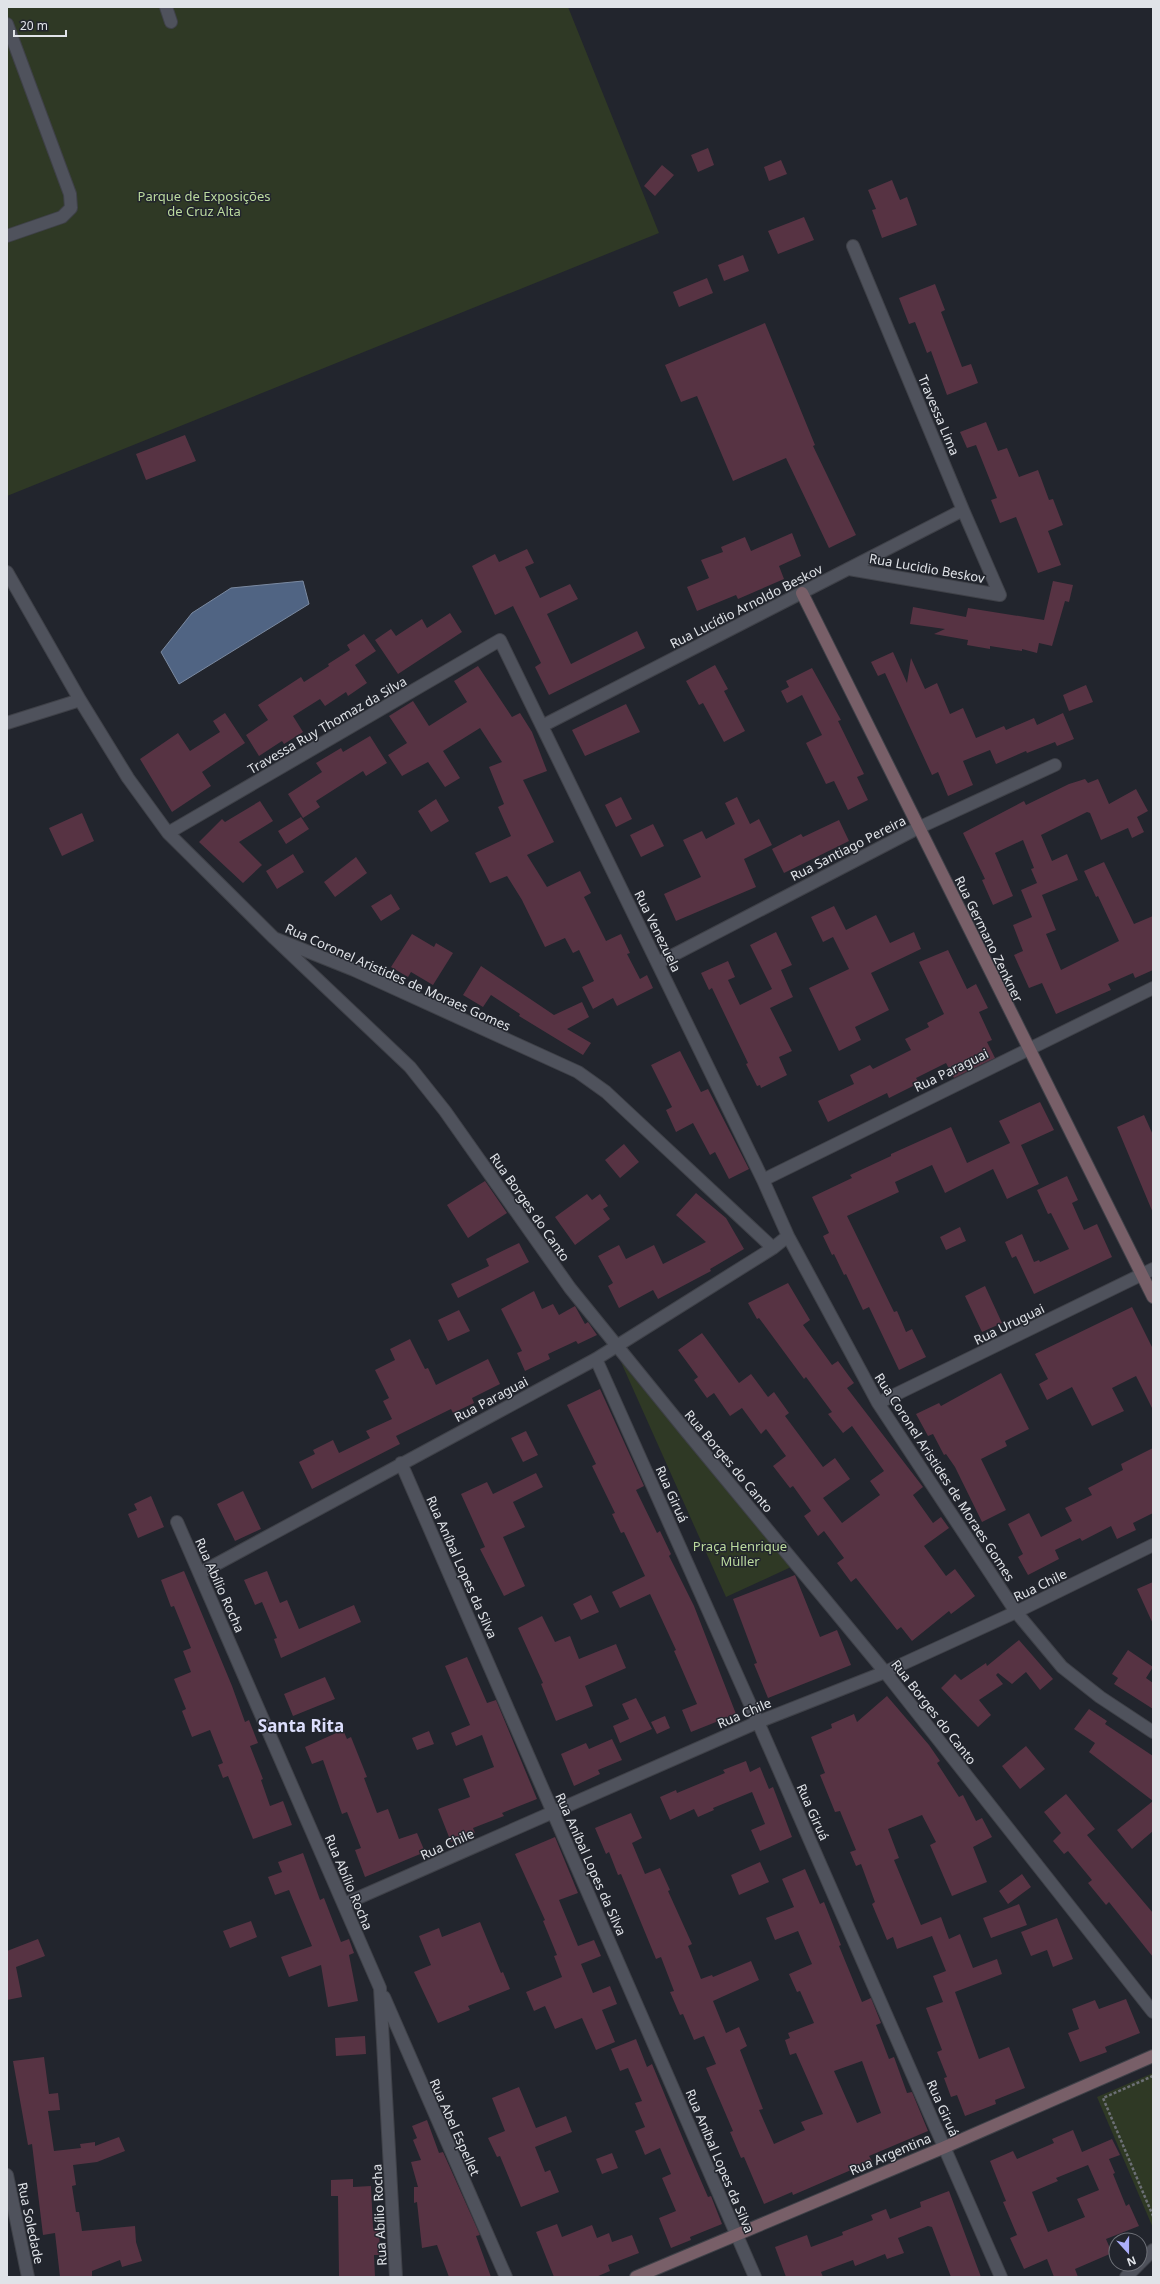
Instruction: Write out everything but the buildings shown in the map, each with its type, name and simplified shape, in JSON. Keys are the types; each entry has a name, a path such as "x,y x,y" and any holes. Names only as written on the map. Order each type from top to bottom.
{"street":[{"path":"166,7 171,22"},
{"path":"7,24 70,194 71,208 62,217 7,236"},
{"name":"Travessa Lima","path":"853,246 1000,595"},
{"name":"Rua Lucídio Arnoldo Beskov","path":"542,726 963,510"},
{"name":"Rua Lucidio Beskov","path":"849,569 1000,595"},
{"name":"Rua Coronel Aristides de Moraes Gomes","path":"7,572 80,700 128,778 168,833 274,938 354,970 578,1072 606,1092 773,1248"},
{"name":"Rua Germano Zenkner","path":"802,593 1027,1048 1153,1297"},
{"name":"Rua Venezuela","path":"500,640 763,1180 788,1236"},
{"name":"Travessa Ruy Thomaz da Silva","path":"168,833 500,640"},
{"path":"7,723 80,700"},
{"name":"Rua Santiago Pereira","path":"658,963 918,828 1055,765"},
{"name":"Rua Borges do Canto","path":"274,938 410,1067 444,1111 570,1288 885,1672 1153,2012"},
{"name":"Rua Paraguai","path":"763,1180 1027,1048 1153,988"},
{"name":"Rua Coronel Aristides de Moraes Gomes","path":"788,1236 878,1403 1016,1612 1062,1667 1100,1697 1153,1732"},
{"name":"Rua Paraguai","path":"200,1573 617,1347 773,1248 788,1236"},
{"name":"Rua Uruguai","path":"878,1403 1153,1269"},
{"name":"Rua Giruá","path":"596,1359 758,1722 1001,2277"},
{"name":"Rua Aníbal Lopes da Silva","path":"401,1463 755,2277"},
{"name":"Rua Abílio Rocha","path":"177,1522 380,1988 396,2277"},
{"name":"Rua Chile","path":"344,1904 758,1722 885,1672 1016,1612 1153,1545"},
{"name":"Rua Abel Espellet","path":"380,1988 506,2277"},
{"name":"Rua Argentina","path":"636,2277 736,2233 945,2147 1153,2056"},
{"name":"Rua Soledade","path":"7,2175 28,2277"}],"path":[{"path":"1153,2076 1103,2098 1153,2216"}],"green space":[{"name":"Parque de Exposições de Cruz Alta","path":"7,7 568,7 659,233 7,496"},
{"name":"Praça Henrique Müller","path":"621,1362 791,1567 726,1597"},
{"path":"1153,2073 1153,2228 1097,2097"}],"water":[{"path":"303,581 309,604 179,684 161,652 192,613 231,588"}],"district":[{"name":"Santa Rita","path":"301,1725"}]}
